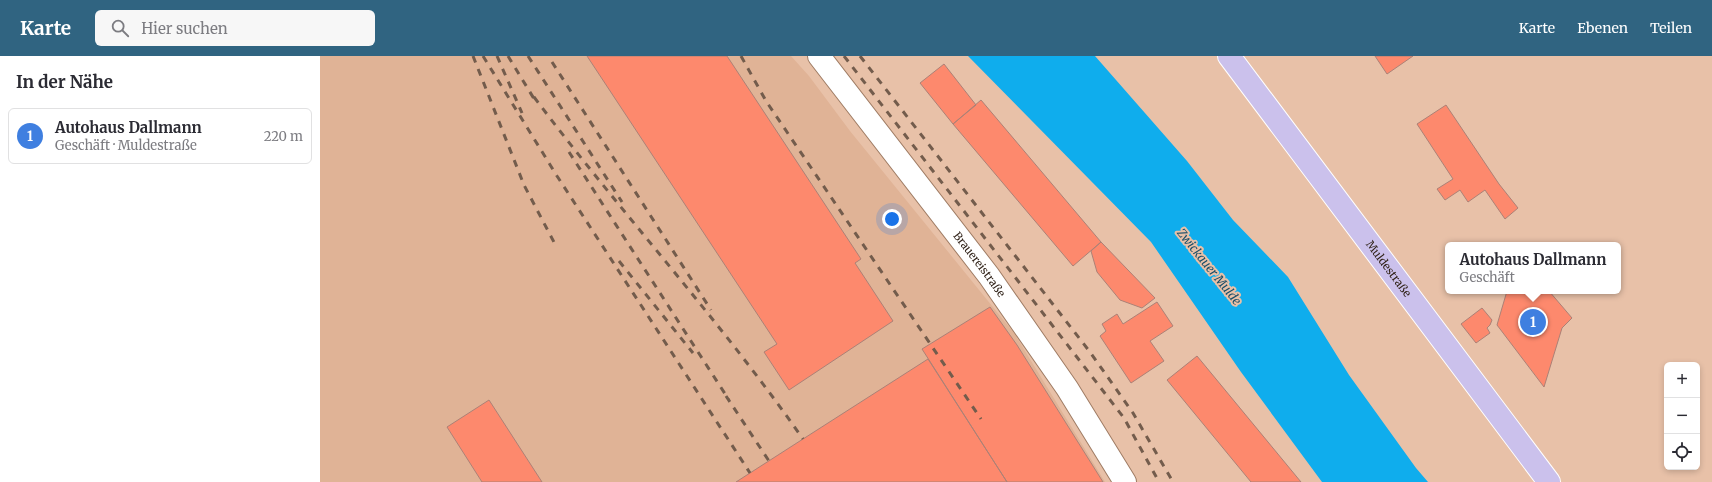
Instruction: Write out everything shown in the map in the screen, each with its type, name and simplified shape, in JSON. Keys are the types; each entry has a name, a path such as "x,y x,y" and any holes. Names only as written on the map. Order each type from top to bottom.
{"main road":[{"name":"Muldestraße","path":"1229,56 1549,482"}],"street":[{"name":"Brauereistraße","path":"819,56 989,276 1067,388 1125,482"}],"shaded area":[{"path":"320,56 791,56 809,76 850,131 1014,333 1105,482 320,482"}],"water":[{"name":"Zwickauer Mulde","path":"968,56 1095,56 1187,161 1233,220 1288,277 1349,375 1416,468 1428,482 1322,482 1241,372 1151,242"}],"building":[{"path":"587,56 727,56 861,259 855,263 893,321 789,390 764,352 777,344"},
{"path":"1375,56 1413,56 1387,74"},
{"path":"944,64 976,105 953,124 920,83"},
{"path":"981,100 1101,242 1073,266 953,124"},
{"path":"1446,105 1499,184 1518,208 1505,219 1485,190 1468,202 1460,190 1445,200 1437,189 1453,179 1417,124"},
{"path":"1101,242 1155,298 1142,308 1120,300 1097,272 1091,251"},
{"path":"1506,294 1552,294 1572,318 1562,328 1544,387 1497,325"},
{"path":"1157,302 1173,326 1150,341 1164,361 1131,383 1100,336 1106,331 1102,324 1117,314 1123,324"},
{"path":"990,307 1017,345 1103,482 1007,482 922,349"},
{"path":"1482,308 1492,320 1487,328 1490,333 1476,343 1461,324"},
{"path":"1197,356 1301,482 1251,482 1167,380"},
{"path":"928,359 1007,482 736,482 803,439"},
{"path":"489,400 542,482 482,482 447,427"}],"railway":[{"path":"473,56 524,185 556,246"},
{"path":"483,56 557,176 750,473"},
{"path":"497,56 522,113"},
{"path":"508,56 536,102"},
{"path":"528,56 622,202"},
{"path":"741,56 766,101 981,419"},
{"path":"844,56 1124,418 1159,482"},
{"path":"860,56 1090,352 1133,413 1173,482"},
{"path":"552,62 711,310"},
{"path":"534,97 601,183 738,352 803,439"},
{"path":"569,152 729,400"},
{"path":"619,261 693,353"},
{"path":"726,396 769,461"}],"place":[{"name":"Autohaus Dallmann","path":"1533,322"}]}
